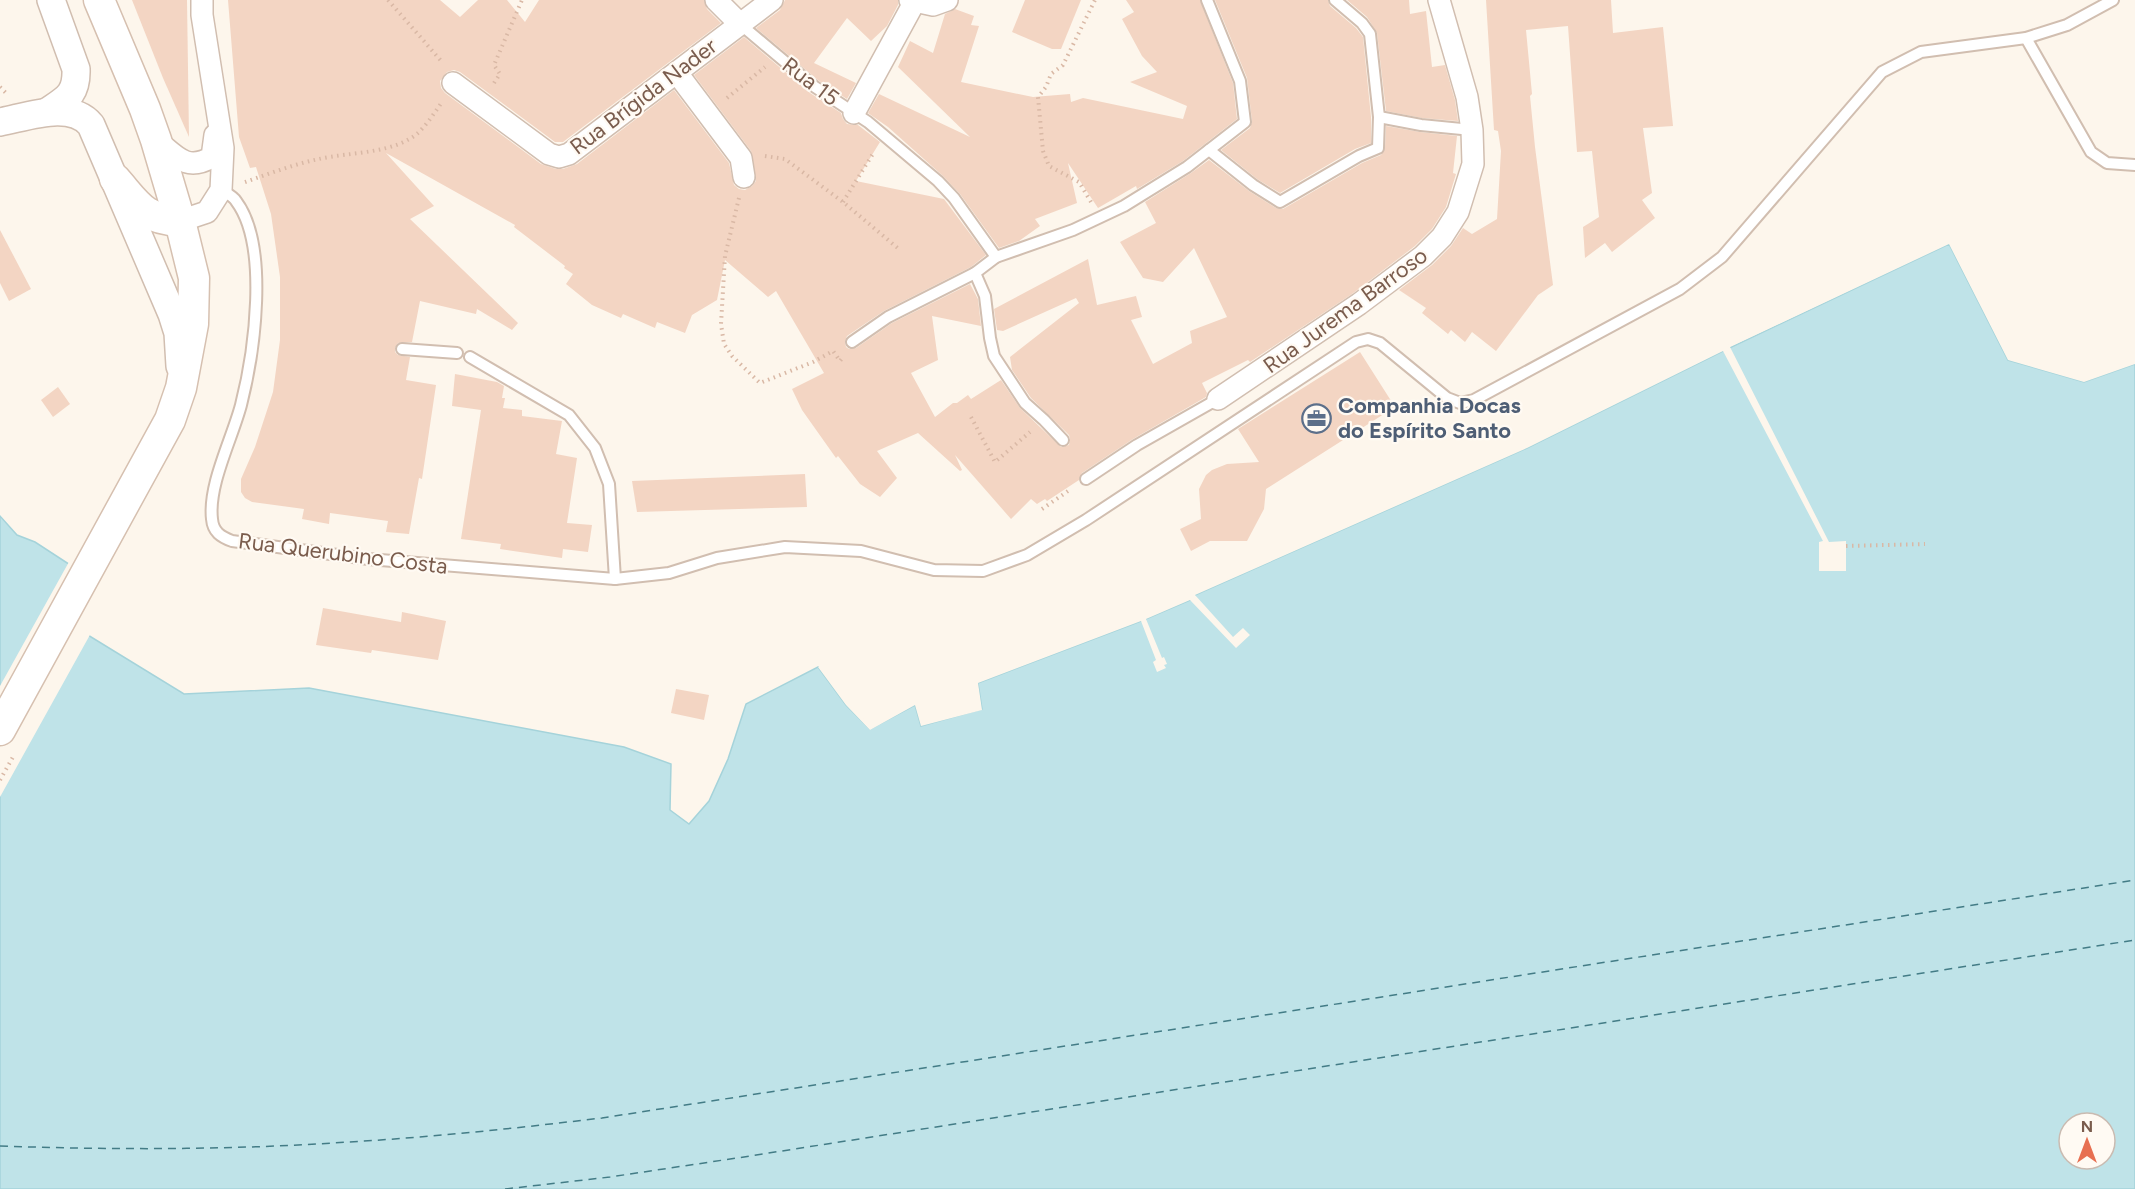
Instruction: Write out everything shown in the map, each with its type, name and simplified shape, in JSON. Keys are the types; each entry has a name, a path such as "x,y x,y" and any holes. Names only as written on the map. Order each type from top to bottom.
{"main road":[{"path":"0,730 170,420 182,388 194,324 194,278 180,221 146,109 99,0"},
{"path":"115,179 146,213 163,220 180,221"}],"street":[{"path":"47,112 70,96 77,81 76,69 51,0"},
{"path":"180,221 207,212 221,190 223,148 202,15 202,0"},
{"path":"716,0 740,24"},
{"name":"Rua Brígida Nader","path":"456,85 549,154 559,157 578,148 772,0"},
{"path":"854,113 912,1 933,5 947,0"},
{"name":"Rua Jurema Barroso","path":"1218,399 1359,304 1423,256 1442,237 1458,212 1473,164 1472,130 1467,96 1439,0"},
{"path":"677,73 708,114 742,168"},
{"path":"156,140 183,162 200,164 212,157 216,107"},
{"path":"0,123 47,112 78,113 85,117 91,125 175,324 178,333 182,388"}],"lane":[{"path":"852,342 888,317 975,273 996,257 1100,218 1168,180 1245,122 1240,81 1207,0"},
{"path":"1209,150 1253,185 1280,202 1359,156 1378,148 1379,117 1370,34 1362,23 1335,0"},
{"path":"470,357 569,415 595,448 609,484 615,579 669,573 717,558 786,547 861,551 934,570 983,571 1028,555 1086,520 1356,342 1368,339 1380,344 1447,399 1460,403 1474,400 1680,289 1722,258 1882,72 1921,52 2026,38 2067,25 2113,0"},
{"name":"Rua 15","path":"740,24 815,87 884,136 946,189 996,257"},
{"path":"2026,38 2091,152 2107,163 2135,165"},
{"path":"1379,117 1472,130"},
{"name":"Rua Querubino Costa","path":"221,190 236,200 249,228 257,273 254,341 241,404 226,454 219,469 212,509 214,530 220,537 232,541 368,560 615,579"},
{"path":"975,273 985,296 994,356 1025,404 1063,440"},
{"path":"402,349 457,353"},
{"path":"1086,478 1137,445 1218,399"}],"path":[{"path":"221,190 316,159 341,154 360,154 393,146 418,133 456,85 449,69 388,0"},
{"path":"481,103 500,74 494,65 522,0"},
{"path":"1095,0 1063,65 1052,74 1038,97 1043,151 1049,166 1079,182 1100,218"},
{"path":"708,114 777,56"},
{"path":"843,202 884,136"},
{"path":"852,342 840,361 833,351 813,362 760,382 732,356 724,344 721,324 725,256 742,168 764,156 785,159 843,202 900,250"},
{"path":"971,417 995,462 1044,420"},
{"path":"1042,508 1086,478"},
{"path":"1846,546 1925,544"}],"water":[{"path":"1949,244 2008,360 2084,382 2135,364 2135,1189 0,1189 0,516 17,535 35,542 81,572 78,629 184,694 309,688 624,747 671,764 670,810 689,824 709,801 728,759 746,704 818,667 846,705 870,729 915,705 921,726 982,709 978,683 1141,621 1527,448 1723,351"}],"pier":[{"path":"1948,241 1952,243 2010,357 2084,379 2135,361 2135,364 2084,382 2008,360 1949,244 1730,347 1829,542 1846,541 1846,571 1819,571 1819,542 1823,541 1723,351 1527,448 1195,595 1233,637 1243,628 1250,635 1236,648 1190,600 1146,619 1162,658 1164,657 1167,664 1164,665 1166,668 1157,672 1153,662 1156,660 1141,621 978,683 982,710 921,726 915,705 870,730 846,705 818,667 821,666 849,703 871,726 915,702 918,704 924,722 979,707 976,680 1140,619 1526,445 1722,348"},
{"path":"70,560 84,571 81,627 91,633 0,797 0,686"}],"building":[{"path":"132,0 187,0 189,137 163,78"},
{"path":"228,0 440,0 460,17 478,0 507,0 525,22 539,0 704,0 707,9 721,23 563,142 555,142 460,72 454,70 447,72 440,81 441,88 541,164 556,169 577,164 674,90 729,163 734,185 745,190 756,181 751,151 694,75 744,37 810,93 841,113 847,124 858,125 880,142 856,181 944,199 986,255 971,267 884,311 847,336 846,347 856,348 892,323 970,284 978,299 981,326 932,316 938,360 911,373 935,417 953,403 957,403 968,395 971,399 1001,380 1020,408 1061,447 1069,445 1069,435 1031,398 1012,370 1010,357 1079,303 1076,298 1003,331 997,330 994,309 1088,259 1097,305 1136,296 1142,317 1131,320 1153,364 1192,343 1190,331 1227,317 1194,248 1163,282 1143,278 1120,242 1156,223 1145,202 1209,160 1249,191 1276,208 1283,209 1362,163 1381,155 1385,148 1386,126 1457,136 1453,173 1456,174 1446,207 1432,229 1415,246 1352,294 1250,362 1248,360 1202,383 1207,393 1206,397 1133,439 1082,473 1079,480 1047,501 1045,499 1037,504 1031,499 1011,519 955,455 962,470 960,471 918,433 877,451 897,478 880,497 860,484 838,456 836,458 802,410 792,389 824,373 776,291 768,297 725,260 717,300 692,315 685,333 657,322 655,328 623,314 621,318 592,305 566,284 573,274 514,227 515,225 386,153 434,206 410,219 518,323 512,330 477,309 476,314 420,301 412,342 398,343 395,348 398,355 410,357 406,380 436,385 422,479 419,478 409,534 386,532 388,521 330,513 329,524 302,519 304,509 252,502 241,492 241,479 255,447 273,392 280,340 280,277 271,214 256,167 250,168 239,137"},
{"path":"785,0 898,0 898,5 887,26 871,41 847,18 814,63 856,83 847,99 819,81 756,28 780,10"},
{"path":"1025,0 1081,0 1061,49 1052,49 1012,32"},
{"path":"1126,0 1200,0 1233,83 1237,119 1183,161 1137,189 1136,186 1098,208 1068,163 1077,203 1035,219 1040,226 1019,241 999,248 960,194 943,176 888,127 868,113 879,94 970,137 898,67 910,41 933,53 945,14 955,9 974,16 971,25 979,26 961,82 1033,97 1070,94 1071,102 1083,98 1183,119 1187,106 1130,82 1157,72 1142,56 1122,19 1134,12"},
{"path":"1215,0 1328,0 1330,6 1363,37 1371,117 1371,143 1355,149 1280,193 1257,179 1221,150 1250,128 1252,121 1247,78"},
{"path":"1347,0 1409,0 1410,14 1426,11 1432,67 1445,65 1455,100 1458,121 1422,118 1386,111 1377,33 1367,17"},
{"path":"1486,0 1611,0 1613,33 1663,27 1673,126 1643,128 1652,193 1642,200 1655,218 1612,252 1605,243 1585,258 1583,227 1599,217 1592,151 1577,152 1568,26 1526,30 1535,147 1553,285 1538,295 1496,351 1472,332 1465,342 1451,330 1448,334 1422,313 1426,308 1399,290 1432,265 1451,246 1463,228 1472,234 1497,219 1501,151 1498,131 1494,130"},
{"path":"0,230 31,289 9,301 0,283"},
{"name":"Companhia Docas do Espírito Santo","path":"1360,352 1395,407 1266,489 1264,509 1247,541 1210,541 1191,551 1180,529 1201,519 1199,489 1206,475 1227,464 1259,462 1238,429"},
{"path":"455,374 497,382 504,386 503,408 522,410 522,416 562,421 556,454 577,458 567,523 592,525 588,552 563,549 562,558 500,549 501,544 461,539 481,410 452,406"},
{"path":"58,387 70,404 53,417 41,400"},
{"path":"805,474 807,507 637,512 632,481"},
{"path":"323,608 401,622 402,612 446,621 438,660 372,650 371,653 316,645"},
{"path":"676,689 709,695 704,720 671,713"}],"ferry route":[{"path":"0,1146 262,1147 444,1135 602,1118 2135,880"},
{"path":"505,1189 610,1177 737,1158 2135,940"}],"place":[{"name":"Companhia Docas do Espírito Santo","path":"1317,418"}]}
